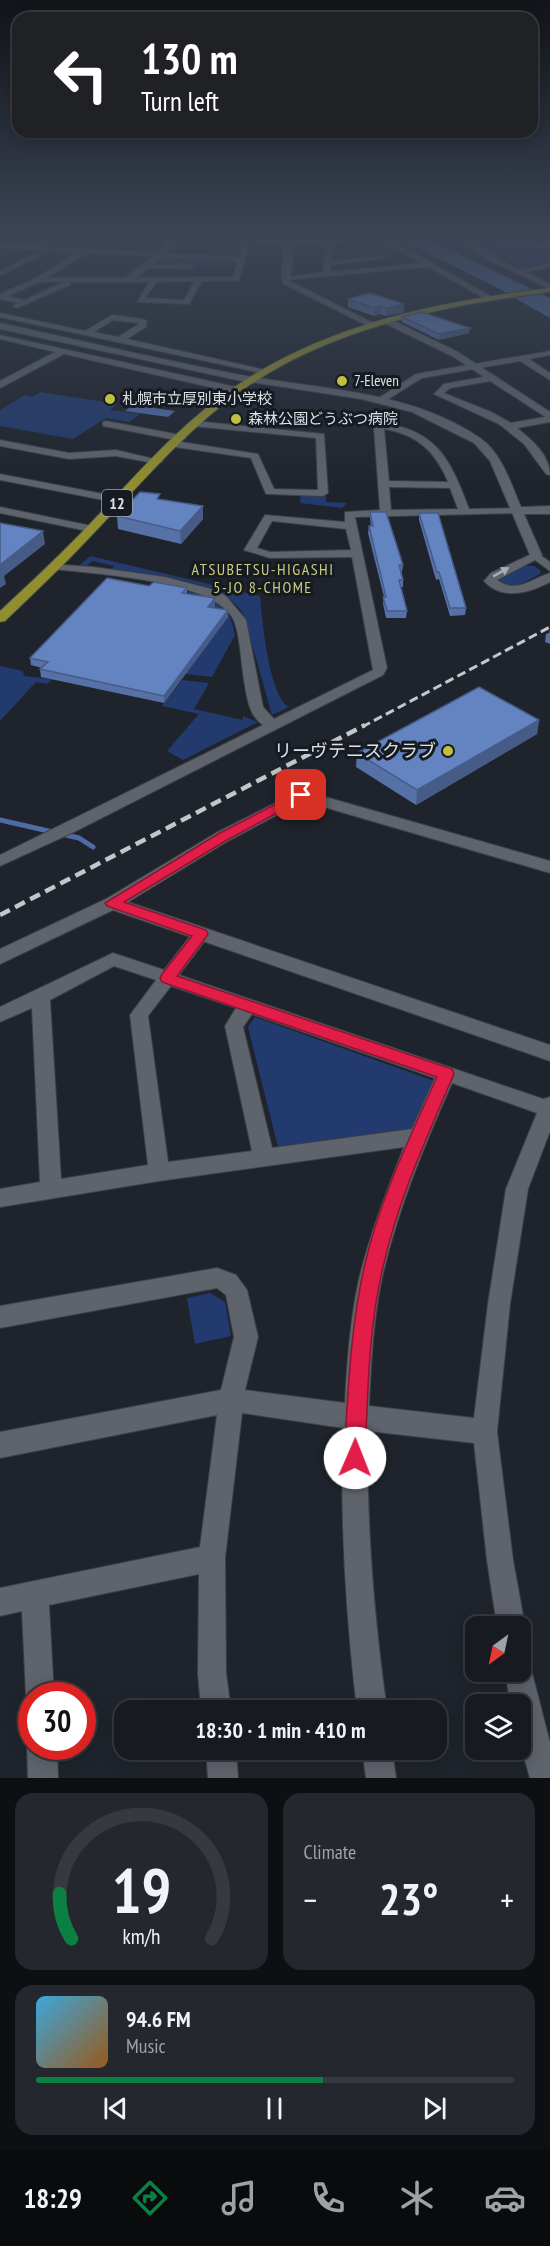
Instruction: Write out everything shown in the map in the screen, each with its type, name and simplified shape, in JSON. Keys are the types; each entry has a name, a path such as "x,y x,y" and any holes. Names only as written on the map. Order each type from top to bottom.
{"highway":[{"name":"12","path":"0,618 195,424 236,390 266,371 315,347 402,319"}],"street":[{"path":"19,319 266,371"},
{"path":"87,333 109,319"},
{"path":"120,340 143,325 143,321 127,319"},
{"path":"361,319 375,326"},
{"path":"389,322 477,367 550,418"},
{"path":"0,326 252,380 392,403 447,424 478,441 495,460 536,555 550,568"},
{"path":"0,337 236,390"},
{"path":"10,346 20,341"},
{"path":"0,385 63,351"},
{"path":"379,401 419,376 550,353"},
{"path":"521,358 550,377"},
{"path":"494,378 447,386 438,394 468,405 511,426 538,452 550,472"},
{"path":"386,513 378,411 392,403"},
{"path":"511,426 550,418"},
{"path":"106,424 255,456 270,492 323,493 321,436 195,424"},
{"path":"379,425 400,428 430,445 445,460 465,511"},
{"path":"0,443 69,456 116,453 158,461"},
{"path":"0,477 119,500"},
{"path":"383,484 455,485"},
{"path":"0,510 92,529"},
{"path":"5,854 68,829 378,672 380,668 349,514 550,510"},
{"path":"352,526 269,517 250,550 270,555 357,553"},
{"path":"536,555 495,575 490,581 506,590 520,590 550,577"},
{"path":"54,566 93,570 184,586 220,598 233,608 240,620 256,706 264,718 272,724"},
{"path":"0,957 112,903 222,837 301,795 550,867"},
{"path":"112,903 550,1053"},
{"path":"159,1172 139,1015 201,934"},
{"path":"0,1015 113,959 247,1007 549,1107 517,1189 500,1304 485,1432 500,1560 509,1616"},
{"path":"40,997 51,1190"},
{"path":"247,1007 234,1026 264,1157"},
{"path":"371,1700 354,1540 355,1418 361,1336 373,1267 403,1172 446,1074"},
{"path":"0,1198 159,1172 417,1137"},
{"path":"0,1317 211,1279 223,1280 236,1290 246,1337 231,1400 212,1558 212,1673 215,1700"},
{"path":"0,1445 231,1400 355,1418 485,1432"},
{"path":"0,1602 212,1558"},
{"path":"36,1594 39,1682"},
{"path":"521,1682 545,1778"},
{"path":"42,1760 43,1778"},
{"path":"221,1760 223,1778"},
{"path":"379,1760 381,1778"}],"shaded area":[{"path":"40,392 117,404 110,410 140,414 129,422 106,418 73,439 0,426 0,410 25,395 33,397"},
{"path":"133,405 175,411 168,417 125,411"},
{"path":"301,494 326,495 326,502 347,503 342,508 300,503"},
{"path":"90,556 260,596 272,673 282,700 289,707 272,715 244,616 235,604 222,594 186,581 112,569 114,566 92,561 87,566 80,565"},
{"path":"525,566 534,566 541,571 540,574 514,585 499,581 501,576"},
{"path":"190,590 222,604 229,616 235,635 212,677 186,674 187,595"},
{"path":"0,666 23,671 24,676 52,679 47,684 36,682 0,721"},
{"path":"182,680 209,683 194,709 243,720 243,716 258,722 183,760 167,751 199,714 162,706"},
{"path":"255,1017 434,1081 409,1134 279,1151 248,1027"},
{"path":"210,1293 225,1302 231,1336 195,1344 187,1298"}],"building":[{"path":"406,319 442,319 470,328 439,334"},
{"path":"140,492 160,494 157,499 203,506 180,531 117,516"},
{"path":"370,512 386,512 403,565 399,565 403,580 399,580 407,611 387,611 383,597 386,597 369,526 373,526"},
{"path":"419,513 438,513 466,608 450,608"},
{"path":"0,523 43,531 0,565"},
{"path":"107,578 149,586 154,582 187,588 182,593 215,598 208,607 228,610 164,696 40,669 48,662 30,658"},
{"name":"リーヴテニスクラブ","path":"479,687 539,720 417,790 357,753"}],"waterway":[{"path":"0,820 79,838 93,847"}],"railway":[{"path":"362,727 550,627"},
{"path":"0,915 365,725"}],"place":[{"name":"7-Eleven","path":"342,381"},
{"name":"札幌市立厚別東小学校","path":"110,399"},
{"name":"森林公園どうぶつ病院","path":"236,419"},
{"name":"リーヴテニスクラブ","path":"448,751"}],"district":[{"name":"ATSUBETSU-HIGASHI 5-JO 8-CHOME","path":"263,578"}],"route":[{"path":"301,795 222,837 112,903 201,934 167,978 446,1074 403,1172 373,1267 361,1336 355,1418 355,1458"}]}
